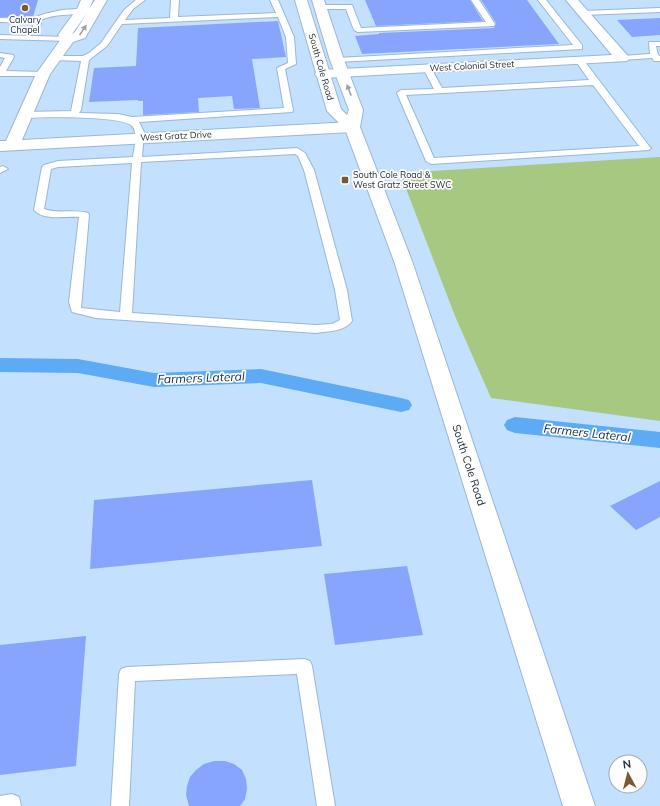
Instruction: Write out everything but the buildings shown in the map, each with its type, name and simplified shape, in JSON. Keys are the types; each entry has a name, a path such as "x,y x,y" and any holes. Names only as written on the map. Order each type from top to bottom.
{"main road":[{"name":"South Cole Road","path":"301,0 334,111 352,127 403,261 579,806"},
{"path":"572,0 622,58"},
{"name":"South Cole Road","path":"320,4 337,60 356,110 352,127"},
{"path":"6,146 25,115 43,74 68,39 64,35 92,5"},
{"name":"West Colonial Street","path":"322,74 622,58"},
{"name":"West Gratz Drive","path":"6,146 352,127"}],"lane":[{"path":"55,58 85,59 98,51 131,5 141,0"},
{"path":"174,20 175,0"},
{"path":"25,115 74,114 82,117 123,117 132,120 289,110 281,68 292,64 290,37 274,0"},
{"path":"320,4 348,3 358,30 491,24 475,0"},
{"path":"337,60 579,48 542,0"},
{"path":"572,0 580,0"},
{"path":"0,20 32,21 48,14 92,5"},
{"path":"583,13 660,10"},
{"path":"119,22 281,15"},
{"path":"27,38 37,24 32,21"},
{"path":"0,37 68,39"},
{"path":"622,58 658,59 652,44 660,44"},
{"path":"510,51 518,64"},
{"path":"0,55 10,57 0,73"},
{"path":"74,114 77,110 85,59"},
{"path":"578,60 595,82 646,148 431,161 401,93 595,82"},
{"path":"427,68 439,91"},
{"path":"0,73 43,74"},
{"path":"126,316 139,138 137,126 132,120"},
{"path":"297,151 302,155 309,170 341,290 346,321 335,327 316,329 126,316 96,314 76,310 75,302 84,216 76,213 46,214 40,210 47,167 58,164 297,151"},
{"path":"120,806 127,674 304,666 326,806"},
{"path":"0,805 12,803 12,806"}],"green space":[{"path":"660,157 660,421 491,398 455,316 400,173"}],"waterway":[{"name":"Farmers Lateral","path":"0,365 78,366 154,380 261,376 401,405"},
{"name":"Farmers Lateral","path":"515,425 660,440"}],"place":[{"name":"Calvary Chapel","path":"25,8"},
{"name":"South Cole Road & West Gratz Street SWC","path":"345,180"}]}
